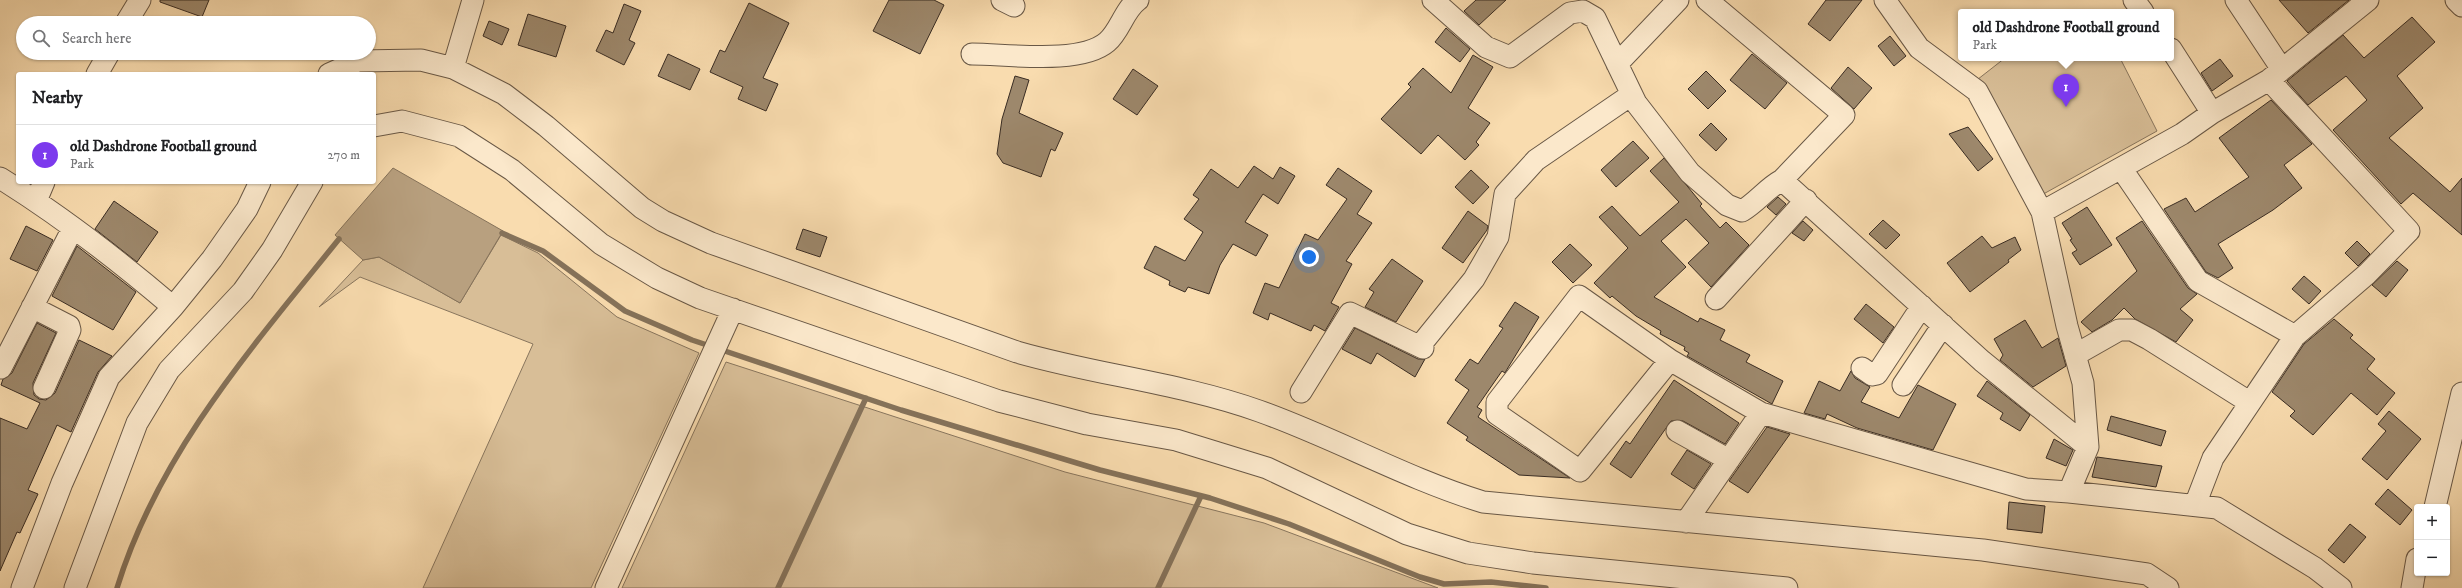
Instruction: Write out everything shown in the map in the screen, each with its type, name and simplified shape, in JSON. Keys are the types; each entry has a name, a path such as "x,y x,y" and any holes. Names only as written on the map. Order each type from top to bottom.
{"street":[{"path":"130,16 140,0"},
{"path":"453,68 472,0"},
{"path":"972,54 1026,57 1092,52 1108,41 1138,0"},
{"path":"1433,0 1486,47 1510,57 1570,13 1583,11 1595,18 1631,94 1690,173 1727,205 1742,211 1757,202 1771,186 1782,180 1844,115 1707,0"},
{"path":"1617,64 1678,0"},
{"path":"1885,0 1919,48 1977,91 2042,212 2082,383 2088,447 2069,492"},
{"path":"2134,0 2141,9"},
{"path":"2195,505 2213,458 2249,402 2295,336 2367,274 2409,231 2275,74 2236,0"},
{"path":"2042,212 2182,134 2212,113 2275,74 2368,0"},
{"path":"2456,0 2462,6"},
{"path":"2174,54 2212,113"},
{"path":"98,72 105,60"},
{"path":"333,72 358,61 421,60 453,68 504,94 546,126 642,208 664,221 711,243 1018,352 1056,363 1198,392 1258,411 1309,430 1442,490 1483,502 1983,550 2147,574 2168,588"},
{"path":"1301,392 1350,313 1423,348 1423,342 1474,279 1498,237 1505,194 1536,160 1631,94"},
{"path":"376,126 402,121 459,136 512,170 601,244 657,278 700,298 733,308 999,401 1087,424 1176,440 1267,468 1407,534 1468,553 1533,563 1788,588"},
{"path":"2121,168 2198,281 2295,336"},
{"path":"0,178 16,183"},
{"path":"1782,180 1806,200 1982,361 2088,447"},
{"path":"18,184 40,191 73,228 127,268 173,308"},
{"path":"22,588 62,483 109,377 173,308 212,259 247,209 259,184"},
{"path":"75,588 137,423 169,370 243,291 272,250 311,184"},
{"path":"1716,300 1806,200"},
{"path":"1,368 73,228"},
{"path":"1670,360 1580,471 1504,418 1496,410 1497,402 1579,296 1670,360 1761,414 2026,489 2069,492 2217,508 2315,568 2341,588"},
{"path":"1862,368 1872,374 1877,374 1922,306"},
{"path":"32,307 69,326 70,330 44,388"},
{"path":"606,588 733,308"},
{"path":"1903,385 1942,325"},
{"path":"2075,355 2119,330 2132,330 2149,339 2249,402"},
{"path":"2436,504 2462,393"},
{"path":"1686,522 1761,414"},
{"path":"1677,431 1729,460"},
{"path":"2412,588 2414,576"}],"shaded area":[{"path":"2001,61 2122,61 2157,131 2038,197 1973,83"},
{"path":"393,168 503,231 460,303 379,257 363,260 335,235"},
{"path":"501,235 538,253 617,317 699,353 591,588 423,588 533,344 360,277 319,307 363,260 379,257 460,303"},
{"path":"726,362 1065,472 1264,523 1438,588 622,588"}],"building":[{"path":"160,0 209,0 202,16 160,2"},
{"path":"889,0 934,0 944,5 920,54 873,31"},
{"path":"1476,0 1506,0 1479,25 1464,11"},
{"path":"1826,0 1862,0 1830,41 1808,24"},
{"path":"2279,0 2349,0 2308,33"},
{"path":"749,3 789,23 763,78 778,84 766,111 738,99 743,87 710,72 720,50 725,52"},
{"path":"624,4 641,11 629,40 635,43 624,65 596,51 606,30 613,33"},
{"path":"528,14 566,26 556,57 518,45"},
{"path":"2412,17 2435,42 2397,76 2423,108 2389,138 2450,192 2462,178 2462,235 2413,193 2401,204 2333,130 2367,100 2346,76 2308,105 2287,81 2343,35 2364,58"},
{"path":"489,21 509,29 502,45 483,36"},
{"path":"1446,28 1470,49 1460,62 1435,42"},
{"path":"1890,36 1906,56 1894,66 1878,46"},
{"path":"668,54 700,69 690,90 658,76"},
{"path":"1752,54 1787,83 1765,109 1730,80"},
{"path":"1473,55 1493,67 1468,108 1490,123 1476,142 1479,145 1465,160 1438,135 1421,154 1381,119 1411,87 1408,84 1423,68 1451,93"},
{"path":"2220,59 2233,76 2212,91 2201,73"},
{"path":"1848,67 1872,88 1854,109 1831,88"},
{"path":"1133,69 1158,86 1137,115 1113,99"},
{"path":"1706,71 1726,91 1708,109 1688,89"},
{"path":"1015,76 1029,80 1019,113 1063,133 1055,151 1051,149 1041,177 1003,163 997,154 1002,119"},
{"path":"2271,100 2312,144 2284,165 2302,188 2273,210 2218,244 2233,268 2218,278 2206,272 2164,209 2186,198 2195,212 2249,177 2219,138"},
{"path":"1711,123 1727,139 1716,151 1699,135"},
{"path":"1968,127 1993,159 1978,171 1949,134"},
{"path":"1633,141 1649,158 1616,187 1601,170"},
{"path":"1664,158 1702,204 1700,206 1720,228 1726,222 1749,245 1711,287 1688,263 1709,243 1686,219 1661,241 1686,267 1654,297 1698,322 1700,318 1725,330 1720,340 1750,355 1746,362 1783,381 1772,404 1687,356 1689,353 1684,350 1685,347 1660,334 1661,331 1636,316 1612,296 1610,298 1594,283 1628,248 1599,217 1612,206 1640,236 1679,202 1650,171"},
{"path":"1254,166 1273,179 1280,167 1295,176 1278,204 1263,194 1245,222 1268,235 1256,256 1233,244 1220,265 1209,294 1188,287 1185,292 1169,285 1170,281 1144,268 1155,246 1185,261 1203,232 1184,219 1199,199 1193,195 1211,169 1238,188"},
{"path":"1338,168 1372,191 1357,214 1372,223 1346,261 1352,264 1331,303 1339,307 1325,331 1314,325 1311,331 1270,313 1268,320 1253,313 1265,283 1279,288 1305,234 1318,240 1347,199 1326,185"},
{"path":"1471,170 1489,187 1473,204 1455,187"},
{"path":"1778,197 1786,204 1776,215 1767,207"},
{"path":"114,201 158,232 137,262 95,229"},
{"path":"2087,207 2112,245 2080,265 2072,253 2077,250 2070,240 2072,239 2062,223"},
{"path":"1468,211 1488,226 1487,230 1463,263 1442,248"},
{"path":"1883,220 1900,235 1886,249 1869,234"},
{"path":"1803,221 1813,230 1804,241 1792,233"},
{"path":"2142,221 2188,288 2197,294 2180,309 2193,320 2176,342 2135,319 2124,308 2112,320 2092,332 2081,322 2137,271 2116,238"},
{"path":"26,226 53,240 37,271 10,259"},
{"path":"803,229 827,237 820,257 796,249"},
{"path":"1982,236 1992,248 2015,237 2021,250 2008,260 2009,262 1970,292 1947,263"},
{"path":"2357,241 2370,254 2358,266 2345,253"},
{"path":"1570,244 1592,265 1573,283 1552,262"},
{"path":"77,246 136,292 113,330 52,296"},
{"path":"1392,259 1423,281 1396,322 1365,307 1374,292 1369,289"},
{"path":"2397,261 2408,270 2386,297 2372,285"},
{"path":"2304,276 2321,291 2309,304 2292,289"},
{"path":"1515,302 1539,317 1505,373 1502,371 1477,407 1482,410 1478,417 1570,478 1519,475 1466,440 1468,437 1447,423 1469,390 1455,380 1470,359 1478,364 1503,328 1499,326"},
{"path":"1866,304 1894,327 1883,343 1854,319"},
{"path":"2334,319 2353,335 2350,338 2375,359 2367,369 2395,393 2377,415 2351,393 2313,435 2290,416 2295,411 2272,392 2304,344"},
{"path":"2025,320 2042,348 2058,338 2066,366 2033,387 2000,360 2003,355 1994,339"},
{"path":"37,323 56,333 33,383 34,395 39,399 46,400 55,393 79,340 112,356 98,372 71,432 57,425 28,490 38,494 20,533 17,532 0,571 0,418 27,429 40,403 1,385 3,379 12,373"},
{"path":"1355,328 1418,359 1425,359 1415,377 1377,353 1371,364 1342,349"},
{"path":"1851,371 1855,378 1870,387 1861,402 1899,418 1918,385 1956,404 1933,450 1857,428 1827,414 1825,419 1804,413 1819,381 1840,391"},
{"path":"1674,380 1739,423 1725,444 1683,421 1671,421 1631,478 1610,464 1626,441 1630,444"},
{"path":"1987,381 2030,415 2020,431 2000,419 2003,413 1977,396"},
{"path":"2389,411 2421,439 2387,480 2362,459 2386,431 2378,424"},
{"path":"2111,416 2166,431 2161,446 2107,430"},
{"path":"1767,427 1790,434 1748,493 1729,481"},
{"path":"2054,439 2073,450 2066,466 2046,458"},
{"path":"1687,450 1711,464 1694,489 1671,474"},
{"path":"2097,457 2162,466 2156,487 2092,477"},
{"path":"2388,489 2412,510 2400,525 2375,504"},
{"path":"2009,502 2045,506 2042,533 2007,529"},
{"path":"2350,524 2366,537 2344,563 2328,550"}],"waterway":[{"path":"502,233 543,251 625,311 692,340 901,410 1100,470 1210,498 1289,524 1420,577 1444,584 1491,582 1546,588"},
{"path":"117,588 135,539 157,492 183,447 211,403 242,361 339,239"},
{"path":"778,588 866,398"},
{"path":"1158,588 1201,496"}],"place":[{"name":"old Dashdrone Football ground","path":"2066,107"}]}
